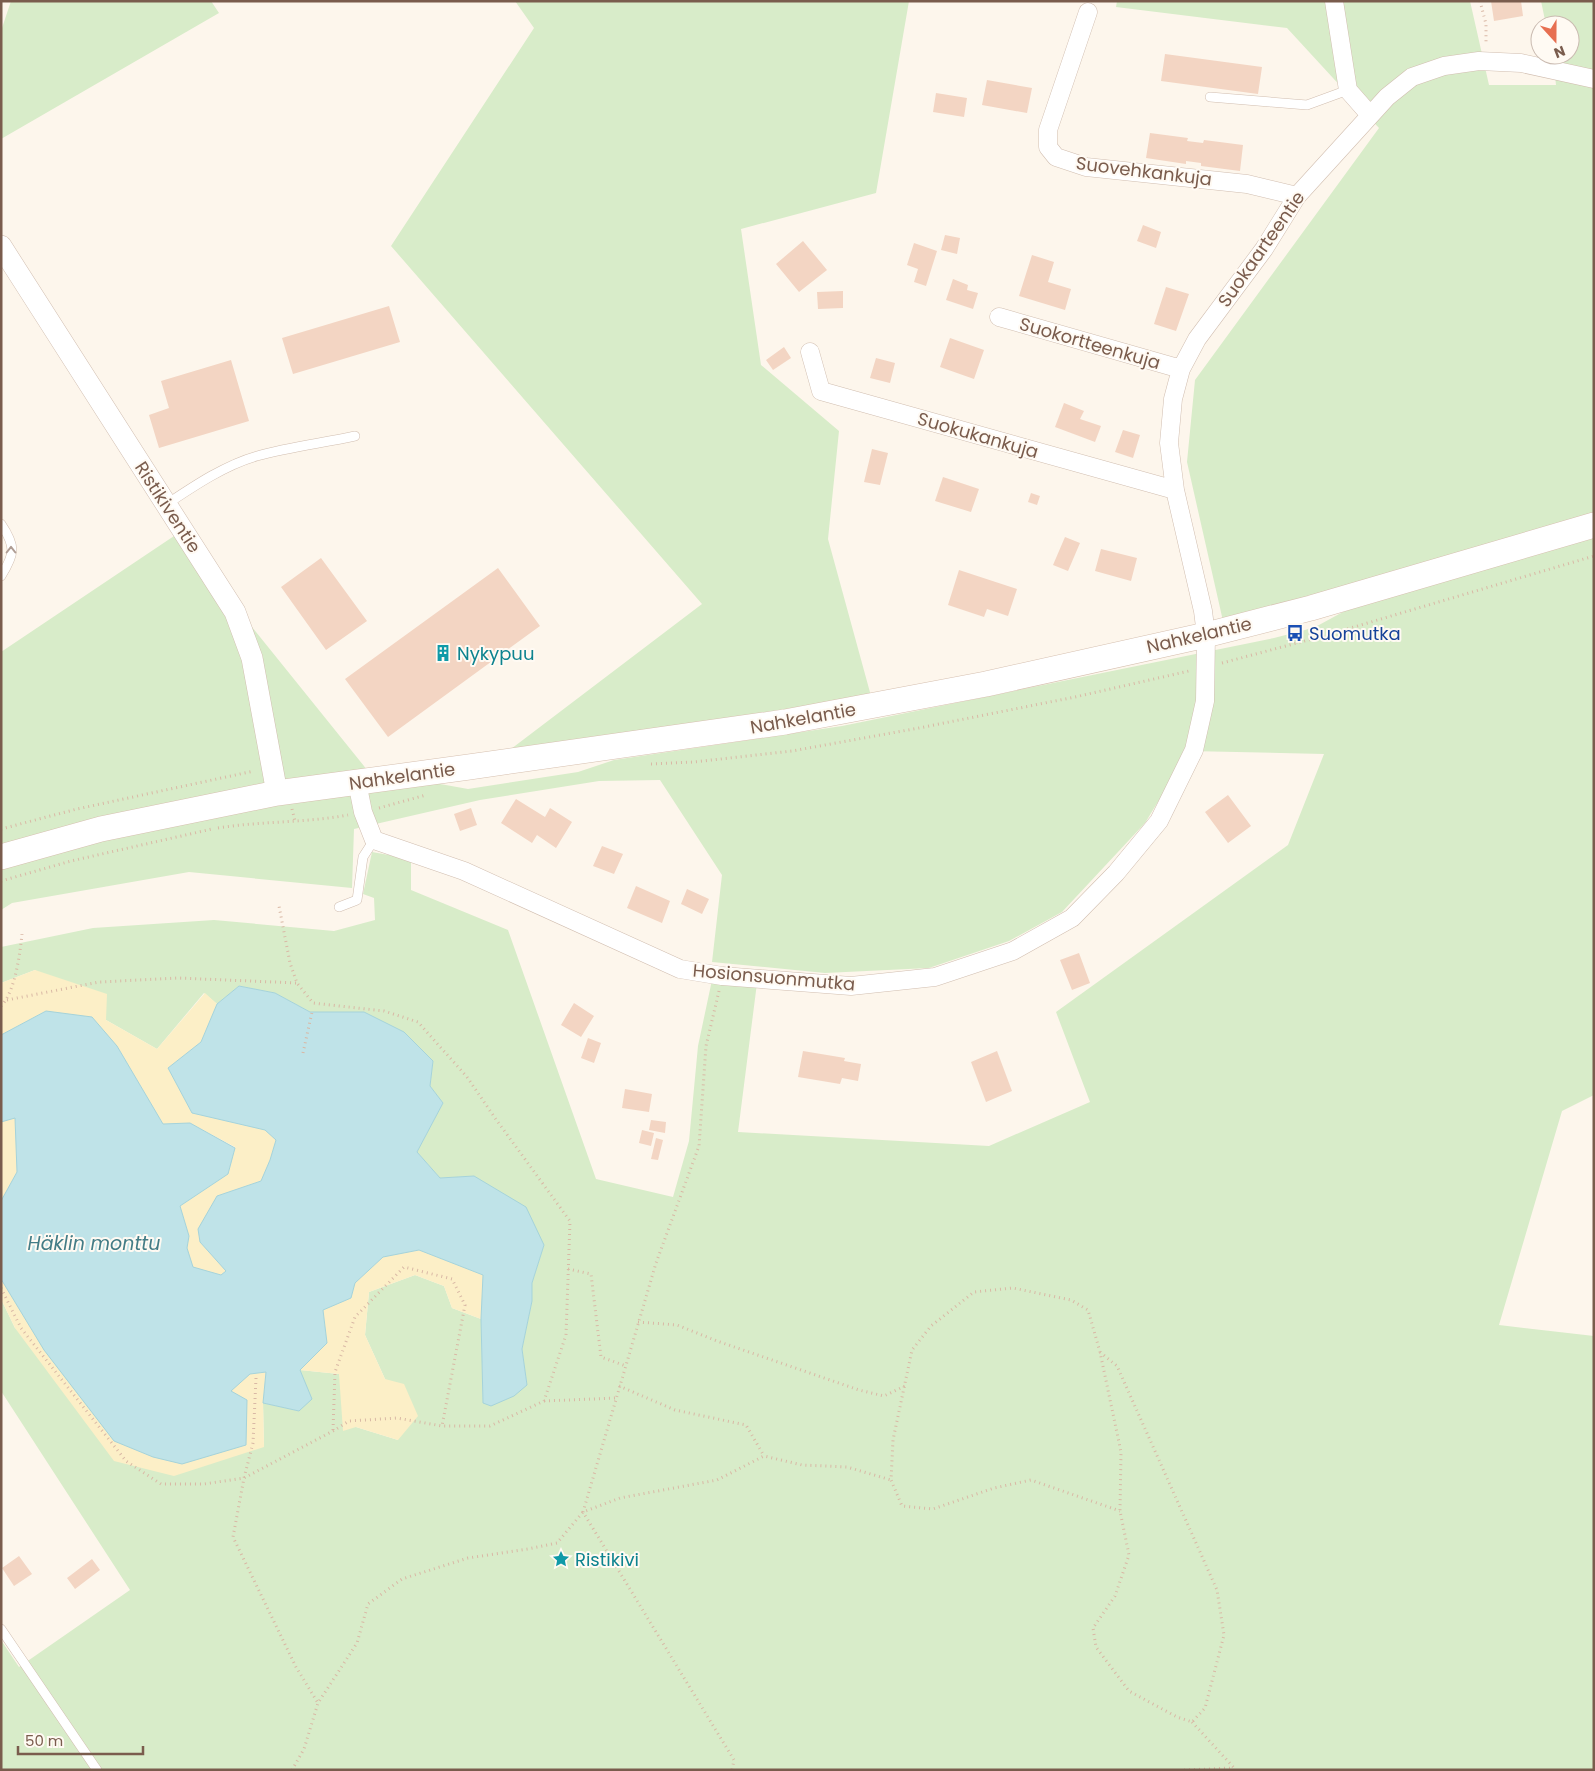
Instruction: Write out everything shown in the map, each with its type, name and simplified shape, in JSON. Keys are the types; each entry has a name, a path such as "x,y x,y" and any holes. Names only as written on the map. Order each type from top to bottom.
{"main road":[{"name":"Nahkelantie","path":"1,858 101,829 277,792 785,722 986,684 1206,635 1311,608 1594,525"}],"street":[{"path":"1334,1 1348,90 1370,115"},
{"name":"Suovehkankuja","path":"1088,12 1048,130 1048,148 1056,157 1086,168 1246,184 1296,196"},
{"name":"Suokaarteentie","path":"1206,635 1203,612 1175,490 1169,443 1173,399 1181,369 1197,339 1264,249 1296,196 1387,97 1412,77 1444,66 1485,62 1521,63 1594,78"},
{"name":"Ristikiventie","path":"4,254 235,612 252,658 277,792"},
{"name":"Suokortteenkuja","path":"998,317 1181,369"},
{"name":"Suokukankuja","path":"810,352 821,391 1175,490"},
{"name":"Hosionsuonmutka","path":"374,840 464,871 680,969 722,976 851,986 935,977 1013,951 1072,918 1116,873 1159,820 1194,750 1206,701 1206,635"},
{"path":"357,782 363,812 374,840"}],"lane":[{"path":"1210,97 1306,105 1348,90"},
{"path":"166,504 230,466 257,456 355,436"},
{"path":"1,524 10,536 13,548 11,561 1,576"},
{"path":"339,907 357,900 363,857 374,840"},
{"path":"1,1629 97,1770"}],"path":[{"path":"1480,1 1486,24 1485,62"},
{"path":"1295,633 1298,643"},
{"path":"1,829 77,809 272,767"},
{"path":"279,906 290,963 297,983 313,1003 384,1011 418,1022 467,1077 570,1221 566,1335 544,1401"},
{"path":"1,1006 7,1000 20,959 22,934"},
{"path":"292,1770 304,1749 318,1703 357,1643 368,1604 402,1579 468,1558 557,1543 583,1512 656,1263 699,1146 706,1046 722,976"},
{"path":"7,1000 99,982 168,978 297,983"},
{"path":"303,1054 312,1012"},
{"path":"334,1431 335,1372 355,1317 404,1267 452,1279 465,1304 442,1426"},
{"path":"568,1269 591,1274 601,1357 626,1366"},
{"path":"1,1288 21,1328 126,1461 161,1484 204,1484 244,1478 334,1431 348,1421 397,1418 442,1426 490,1426 544,1401 616,1398"},
{"path":"1120,1511 1031,1480 994,1488 933,1509 902,1506 891,1480 893,1440 912,1350 931,1326 974,1292 1012,1288 1071,1300 1088,1310 1100,1352 1121,1452 1120,1511 1129,1554 1114,1596 1093,1628 1096,1647 1129,1691 1177,1717 1192,1722 1235,1769"},
{"path":"638,1322 677,1325 717,1341 859,1390 884,1396 905,1386"},
{"path":"1100,1352 1117,1366 1217,1590 1224,1635 1205,1708 1192,1722"},
{"path":"256,1378 252,1443 233,1537 296,1667 318,1703"},
{"path":"620,1386 675,1410 746,1425 764,1456"},
{"path":"583,1512 620,1498 717,1480 764,1456 802,1465 846,1466 891,1480"},
{"path":"583,1512 734,1760 732,1770"},
{"path":"1184,1770 1235,1769"}],"green space":[{"path":"11,1 211,1 219,13 1,139 1,31"},
{"path":"515,1 909,1 876,193 741,229 761,365 839,431 828,539 871,696 507,752 702,604 391,246 534,28"},
{"path":"1117,1 1470,1 1489,85 1556,85 1554,65 1580,65 1580,15 1544,15 1541,1 1594,1 1594,515 1223,621 1187,462 1195,380 1379,128 1287,28 1116,7"},
{"path":"177,534 368,771 468,789 578,772 614,760 842,726 1274,638 1319,625 1352,607 1594,537 1594,1095 1562,1111 1499,1325 1594,1336 1594,1770 1,1770 1,1640 19,1667 130,1590 1,1391 1,1299 15,1328 264,1447 263,1403 299,1411 300,1370 339,1374 356,1427 398,1440 385,1379 365,1335 369,1292 415,1275 444,1286 452,1308 481,1319 483,1403 527,1385 522,1349 532,1301 532,1283 544,1245 474,1176 440,1178 417,1152 443,1103 430,1086 433,1061 364,1012 310,1012 275,993 239,986 217,1004 204,993 157,1049 106,1020 35,970 1,983 1,947 93,928 214,920 334,931 375,920 374,898 363,894 372,852 411,859 411,890 508,930 596,1179 673,1197 689,1141 698,1046 712,980 757,983 738,1132 989,1146 1090,1102 1056,1012 1288,845 1324,754 1189,751 1145,823 1062,912 1009,941 929,968 825,973 712,962 722,875 660,780 599,781 480,800 354,829 352,888 189,872 12,903 1,910 1,652"}],"sand":[{"path":"35,970 107,994 106,1020 157,1049 205,993 217,1004 201,1042 168,1068 192,1113 265,1130 276,1140 261,1181 217,1196 200,1242 226,1271 221,1275 193,1268 187,1248 189,1236 180,1206 228,1174 235,1147 190,1123 163,1124 117,1046 46,1011 1,1035 1,983"},
{"path":"15,1117 17,1172 1,1201 1,1122"},
{"path":"419,1250 483,1275 481,1319 452,1308 444,1286 415,1275 369,1292 365,1335 385,1379 404,1384 418,1416 398,1440 356,1427 343,1431 339,1374 300,1370 327,1343 323,1310 351,1298 355,1283 383,1257"},
{"path":"1,1279 44,1350 114,1441 230,1391 250,1374 266,1372 263,1403 264,1447 174,1476 114,1461 15,1328 1,1299"}],"water":[{"name":"Häklin monttu","path":"239,986 275,993 310,1012 364,1012 404,1032 433,1061 430,1086 443,1103 417,1152 440,1178 474,1176 526,1207 544,1245 532,1283 532,1301 522,1349 527,1385 514,1396 491,1406 483,1403 481,1319 483,1275 419,1250 383,1257 355,1283 351,1298 323,1310 327,1343 300,1370 312,1399 299,1411 263,1403 266,1372 250,1374 231,1391 247,1400 246,1445 182,1464 153,1457 114,1441 44,1350 1,1279 1,1201 17,1172 15,1118 1,1122 1,1035 46,1011 92,1017 117,1046 163,1124 190,1123 235,1148 228,1174 180,1206 189,1236 187,1248 193,1267 221,1275 226,1271 200,1242 198,1229 217,1196 261,1181 276,1140 265,1130 192,1113 168,1068 201,1042 217,1004"}],"building":[{"path":"1491,1 1521,1 1523,16 1494,21"},
{"path":"1165,54 1262,67 1258,94 1161,81"},
{"path":"987,80 1032,88 1027,113 982,105"},
{"path":"936,93 967,98 964,117 933,112"},
{"path":"1150,133 1188,138 1187,141 1203,143 1204,140 1243,145 1240,171 1201,166 1201,163 1186,161 1186,164 1146,158"},
{"path":"1143,225 1161,232 1156,248 1137,241"},
{"path":"945,235 960,238 957,254 941,250"},
{"path":"803,241 827,270 799,292 776,264"},
{"path":"914,243 937,251 926,286 914,282 918,269 907,265"},
{"path":"1032,255 1054,262 1048,282 1071,289 1065,310 1019,296"},
{"path":"953,279 968,285 967,290 978,293 973,309 946,300"},
{"path":"1166,287 1189,294 1176,331 1154,324"},
{"path":"843,291 843,308 818,309 817,292"},
{"path":"389,306 400,342 293,374 282,338"},
{"path":"950,338 984,350 974,379 940,367"},
{"path":"784,347 791,358 773,370 766,360"},
{"path":"876,358 895,363 890,383 870,378"},
{"path":"231,360 249,421 159,448 149,415 169,408 161,381"},
{"path":"1064,403 1084,411 1080,419 1101,426 1095,442 1055,427"},
{"path":"1123,430 1140,435 1133,458 1115,452"},
{"path":"872,449 888,453 880,485 864,482"},
{"path":"943,477 979,489 971,512 935,501"},
{"path":"1031,493 1040,496 1037,505 1028,502"},
{"path":"1065,537 1080,543 1068,571 1053,565"},
{"path":"1101,549 1137,558 1131,581 1095,571"},
{"path":"321,558 367,621 326,650 281,587"},
{"name":"Nykypuu","path":"498,568 540,626 388,737 345,679"},
{"path":"959,570 1017,589 1008,616 987,609 984,617 948,605"},
{"path":"1228,795 1251,826 1228,843 1205,812"},
{"path":"516,799 545,817 550,808 572,822 556,848 537,835 532,843 501,823"},
{"path":"471,808 477,825 460,831 454,814"},
{"path":"602,846 623,854 614,874 593,866"},
{"path":"636,886 670,901 662,923 627,908"},
{"path":"687,889 709,899 702,914 681,904"},
{"path":"1079,953 1090,983 1072,990 1060,960"},
{"path":"574,1003 594,1016 581,1037 561,1025"},
{"path":"588,1038 601,1043 594,1063 581,1058"},
{"path":"803,1051 845,1058 844,1061 861,1064 858,1081 842,1078 840,1084 798,1077"},
{"path":"997,1051 1012,1091 986,1102 971,1062"},
{"path":"625,1089 652,1094 649,1112 622,1108"},
{"path":"651,1120 666,1122 665,1133 649,1130"},
{"path":"642,1130 654,1133 651,1146 639,1143"},
{"path":"656,1138 663,1140 658,1160 651,1159"},
{"path":"19,1556 32,1574 14,1586 2,1568"},
{"path":"92,1559 100,1570 75,1589 67,1578"}],"place":[{"name":"Suomutka","path":"1295,633"},
{"name":"Nykypuu","path":"443,653"},
{"name":"Ristikivi","path":"561,1559"}]}
